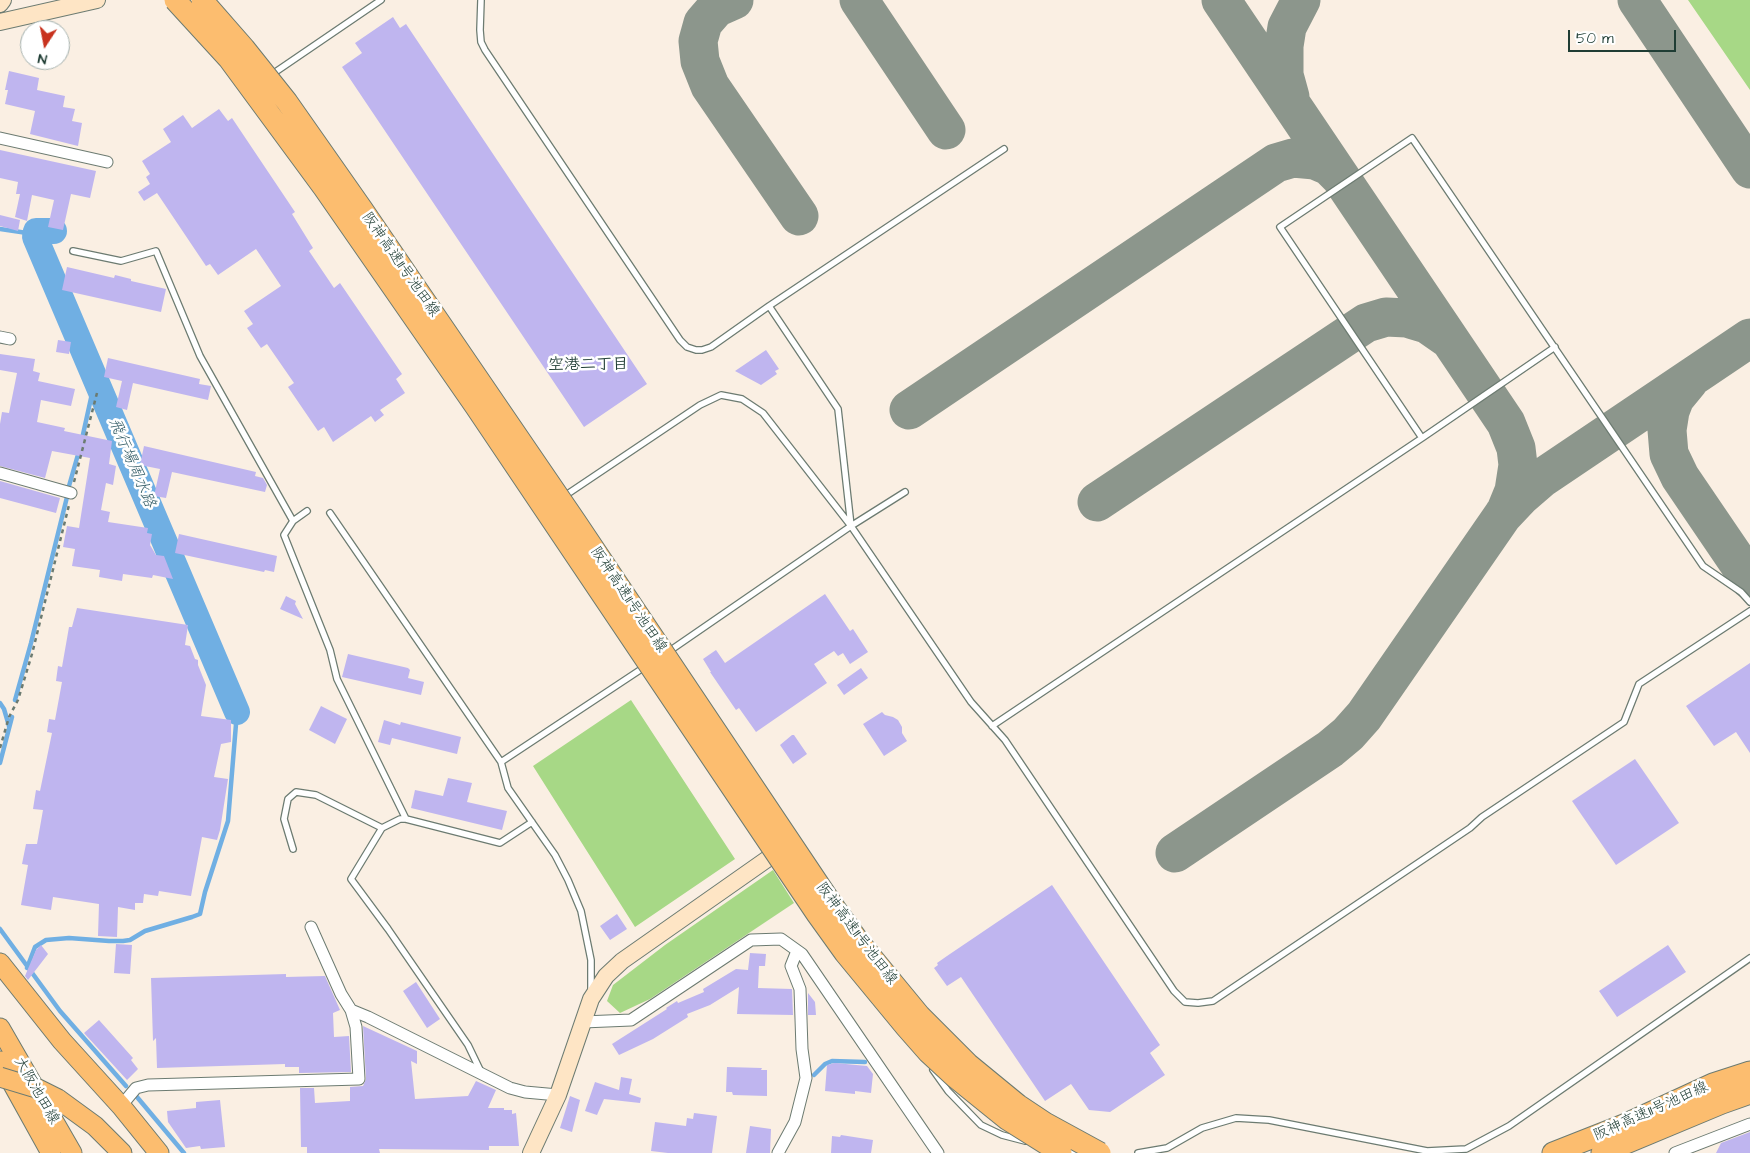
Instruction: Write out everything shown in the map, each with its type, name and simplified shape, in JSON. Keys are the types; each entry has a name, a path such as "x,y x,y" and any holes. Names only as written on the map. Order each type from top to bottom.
{"highway":[{"name":"阪神高速11号池田線","path":"174,0 229,59 324,188 476,407 845,953 928,1052 955,1078 1007,1119 1061,1153"},
{"name":"阪神高速11号池田線","path":"201,0 244,48 287,102 569,513 831,903 865,949 920,1016 968,1064 1018,1105 1045,1123 1100,1153"},
{"name":"阪神高速11号池田線","path":"1553,1153 1624,1125 1713,1084 1750,1072"},
{"name":"阪神高速11号池田線","path":"1602,1153 1750,1093"}],"main road":[{"path":"0,963 62,1041 159,1153"},
{"path":"0,978 52,1043 114,1113 146,1153"},
{"name":"大阪池田線","path":"0,1028 72,1153"},
{"name":"大阪池田線","path":"0,1061 38,1129 49,1153"},
{"path":"0,1077 36,1088 58,1099 105,1135 122,1153"}],"street":[{"path":"0,4 3,0"},
{"path":"0,22 96,0"},
{"path":"201,0 229,34 786,853 622,961 606,976 591,1000 558,1096 531,1153"},
{"path":"217,0 218,11 229,34"},
{"path":"0,138 107,162"},
{"path":"0,474 71,493"},
{"path":"120,1106 136,1088 148,1086 359,1079 356,1027 350,1010 311,927"},
{"path":"583,1022 631,1020 751,940 780,939 802,954 938,1153"},
{"path":"778,1153 795,1122 806,1078 802,1049 800,989 792,966 798,951"},
{"path":"350,1010 518,1090 558,1096"},
{"path":"1675,1153 1750,1124"}],"lane":[{"path":"261,82 381,0"},
{"path":"481,0 480,42 680,340 687,347 696,350 711,347 1004,149"},
{"path":"1422,438 1280,227 1412,138 1703,566 1741,592 1750,602"},
{"path":"73,251 121,261 156,251 200,356 293,521"},
{"path":"769,306 838,409 851,526"},
{"path":"992,726 1555,347"},
{"path":"551,505 700,405 721,394 742,399 763,414 851,526 971,702 1005,740 1174,991 1184,1002 1198,1004 1213,1001 1624,722 1638,684 1750,611"},
{"path":"501,762 656,660 851,526 905,492"},
{"path":"307,511 293,521 284,535 330,650 337,680 406,819"},
{"path":"330,513 501,762 508,788 555,856 571,886 581,911 591,960 591,1000"},
{"path":"293,849 284,819 288,799 296,792 316,795 382,828"},
{"path":"482,1074 468,1045 351,879 382,828 394,822 406,819 500,843 532,822"},
{"path":"855,954 926,1058"},
{"path":"1138,1153 1167,1148 1202,1128 1236,1118 1269,1120 1427,1151 1466,1149 1509,1126 1750,958"},
{"path":"931,1066 948,1091 981,1125 1002,1135 1079,1153"}],"path":[{"path":"0,748 9,717 18,700 32,654 97,393"}],"green space":[{"path":"1688,0 1750,0 1750,90"},
{"path":"631,700 735,859 635,927 533,766"},
{"path":"773,870 794,903 650,999 620,1013 607,1001 613,985 665,945"}],"building":[{"path":"393,17 400,28 406,24 647,384 584,427 342,67 362,53 355,43"},
{"path":"9,71 39,78 37,90 65,96 63,107 75,109 72,121 82,123 78,146 30,134 35,111 5,104 8,90 5,90"},
{"path":"219,109 228,121 232,118 295,212 292,214 313,248 309,251 334,288 340,283 402,374 396,379 405,393 380,410 384,415 375,422 371,416 333,442 324,427 318,431 288,387 294,383 267,344 261,348 247,328 253,324 244,311 281,286 256,249 218,275 210,264 206,266 157,193 144,201 138,192 150,184 146,177 150,174 142,161 171,142 163,129 183,115 192,128"},
{"path":"0,150 96,171 90,198 71,194 63,230 48,227 54,200 32,195 27,221 15,217 20,194 16,194 18,182 0,178"},
{"path":"0,215 20,220 18,231 0,226"},
{"path":"67,267 114,278 115,275 131,279 131,281 166,289 161,312 62,290"},
{"path":"58,340 71,342 69,354 56,352"},
{"path":"766,350 779,369 775,371 777,374 761,385 735,371"},
{"path":"0,354 35,359 33,371 40,373 38,381 75,389 71,406 41,400 37,422 65,428 64,431 112,441 109,464 116,466 113,485 106,483 101,510 110,512 108,522 148,528 147,533 152,534 150,545 156,555 164,556 173,579 153,575 152,578 123,574 122,581 99,577 100,570 72,566 75,549 63,547 67,526 79,528 90,458 52,451 45,478 0,466 0,424 2,412 9,413 17,373 0,370"},
{"path":"108,358 200,379 199,384 211,386 208,400 133,383 127,410 116,407 122,381 104,377"},
{"path":"144,446 256,472 255,476 263,478 267,485 265,492 172,472 166,498 154,496 160,469 140,465"},
{"path":"0,481 60,498 56,513 0,498"},
{"path":"179,534 277,556 274,572 265,570 264,572 175,553"},
{"path":"825,594 850,631 853,629 868,652 850,664 843,653 838,656 834,651 814,664 827,683 756,732 739,708 736,710 703,659 716,650 725,663"},
{"path":"286,596 296,601 295,604 303,619 280,609"},
{"path":"77,608 188,625 185,645 190,646 195,659 198,660 198,665 206,685 201,716 231,720 231,742 221,744 214,777 228,779 220,830 217,840 202,837 191,896 159,891 158,896 144,894 143,903 135,903 135,910 118,907 117,937 98,936 99,904 53,897 51,910 21,905 28,865 22,864 26,844 37,844 43,810 33,809 36,790 40,791 52,733 47,732 49,719 55,720 62,682 56,681 58,666 62,667 69,627 72,627"},
{"path":"348,654 408,668 410,670 408,678 424,682 421,695 342,677"},
{"path":"1750,663 1750,753 1736,732 1714,746 1686,706"},
{"path":"861,668 868,678 844,695 837,685"},
{"path":"321,706 347,719 335,744 309,730"},
{"path":"882,712 898,720 907,741 884,756 863,724"},
{"path":"384,720 400,725 401,722 461,737 457,754 392,738 390,745 378,742"},
{"path":"794,735 807,754 793,764 780,745"},
{"path":"1635,759 1679,823 1616,865 1572,801"},
{"path":"448,778 472,783 467,802 507,811 502,830 411,808 415,790 443,796"},
{"path":"1052,885 1160,1045 1150,1053 1165,1075 1110,1112 1089,1110 1071,1084 1045,1101 961,977 947,986 934,968 938,965 937,963"},
{"path":"617,914 627,929 610,940 600,926"},
{"path":"116,944 132,945 130,974 114,973"},
{"path":"41,945 48,954 28,980 25,976 36,950"},
{"path":"1668,945 1686,972 1617,1017 1599,991"},
{"path":"750,953 766,954 765,966 759,966 758,988 792,989 793,1015 737,1014 739,987 710,1005 687,1014 688,1017 653,1039 619,1055 612,1044 677,1001 678,1003 704,992 703,989 736,969 748,970"},
{"path":"286,974 286,977 325,976 340,1010 333,1013 334,1037 349,1036 351,1072 299,1073 299,1067 285,1067 285,1064 157,1068 156,1038 153,1041 151,978"},
{"path":"416,982 440,1019 427,1028 403,991"},
{"path":"808,993 815,1002 816,1015 808,1015"},
{"path":"99,1020 133,1058 131,1060 138,1069 127,1080 84,1033"},
{"path":"363,1026 417,1051 417,1064 411,1061 415,1099 468,1096 476,1081 496,1090 488,1108 504,1108 504,1110 512,1110 512,1114 516,1113 519,1146 489,1146 489,1150 379,1149 380,1153 307,1153 307,1147 301,1147 300,1088 314,1088 315,1103 350,1101 350,1087 363,1086 366,1079"},
{"path":"835,1063 867,1066 873,1074 871,1093 855,1091 855,1094 825,1091 827,1065"},
{"path":"727,1067 762,1068 761,1070 767,1070 767,1096 733,1095 732,1092 726,1092"},
{"path":"621,1077 632,1079 629,1094 641,1098 640,1103 604,1099 597,1115 585,1111 595,1082 619,1090"},
{"path":"570,1096 580,1100 572,1132 560,1128"},
{"path":"220,1100 225,1147 201,1149 200,1146 186,1148 168,1122 167,1111 196,1108 196,1102"},
{"path":"694,1113 717,1116 712,1153 651,1151 655,1122 686,1126 687,1118 693,1119"},
{"path":"750,1126 771,1129 770,1153 746,1153"},
{"path":"1750,1132 1750,1153 1716,1153 1721,1143"},
{"path":"841,1135 873,1140 871,1153 831,1153 832,1136 840,1137"}],"waterway":[{"path":"0,229 34,234"},
{"name":"飛行場周水路","path":"54,231 36,231 35,237 237,712"},
{"path":"82,439 95,380"},
{"path":"69,486 79,451"},
{"path":"15,700 67,497"},
{"path":"0,703 4,709 9,726"},
{"path":"27,968 35,947 46,940 69,938 109,941 130,940 145,931 200,914 205,892 228,821 237,712"},
{"path":"0,763 12,717"},
{"path":"0,929 60,1011 126,1086"},
{"path":"814,1075 825,1064 832,1061 865,1062"},
{"path":"137,1097 184,1153"}],"taxiway":[{"path":"734,0 716,8 703,23 698,41 700,61 710,86 799,216"},
{"path":"859,0 946,130"},
{"path":"1221,0 1506,423 1516,448 1518,465 1514,491 1505,513"},
{"path":"1290,97 1284,75 1284,46 1287,27 1301,0"},
{"path":"1637,0 1750,169"},
{"path":"909,410 1276,163 1293,158 1315,160 1329,166 1341,178"},
{"path":"1097,502 1366,323 1386,317 1407,318 1427,324 1450,340"},
{"path":"1175,853 1330,749 1348,734 1364,716 1503,515 1520,497 1542,478 1750,338"},
{"path":"1689,381 1675,398 1670,411 1667,430 1669,454 1680,477 1750,580"}],"district":[{"name":"空港二丁目","path":"588,366"}]}
